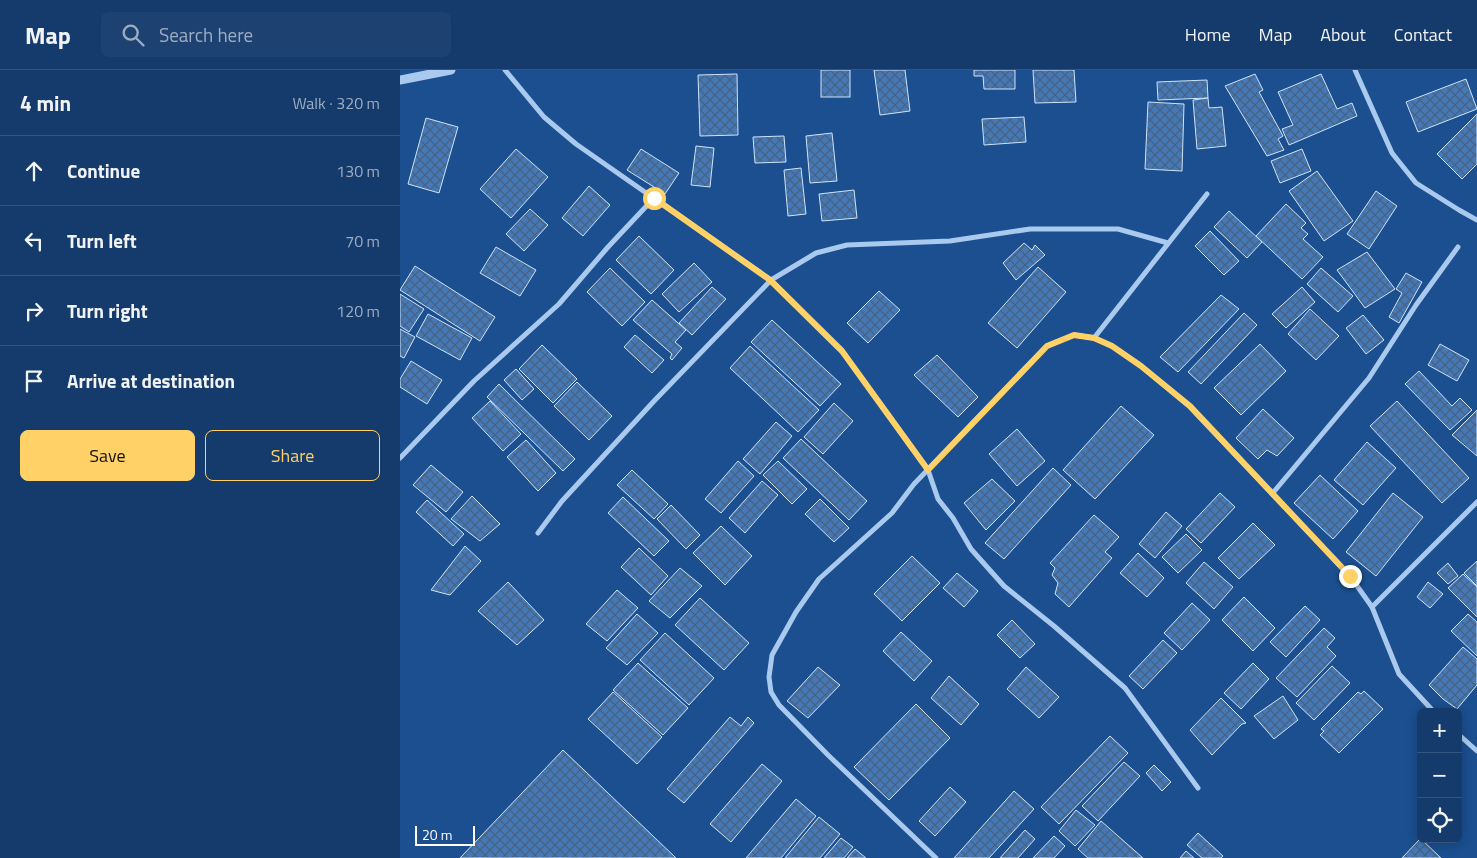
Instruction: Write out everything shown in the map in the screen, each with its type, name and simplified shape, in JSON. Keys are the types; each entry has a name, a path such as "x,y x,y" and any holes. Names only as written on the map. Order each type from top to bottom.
{"street":[{"path":"400,80 451,70"},
{"path":"505,70 544,117 576,144 770,280 842,351 928,470 938,500 953,518 971,549 1004,586 1054,626 1125,688 1198,788"},
{"path":"1355,70 1392,153 1398,161 1416,182 1477,220"},
{"path":"1094,338 1207,194"},
{"path":"400,458 474,380 559,304 608,247 654,198"},
{"path":"538,533 562,501 635,421 770,280 816,253 847,245 950,241 1030,229 1118,229 1168,243"},
{"path":"1272,494 1369,378 1416,305 1458,247"},
{"path":"936,858 828,755 779,705 771,692 769,677 772,655 796,612 818,579 892,513 914,484 1047,346 1074,335 1094,338 1112,346 1141,366 1190,406 1350,576 1372,607 1398,674 1430,708"},
{"path":"1372,607 1477,502"},
{"path":"1462,738 1477,751"}],"building":[{"path":"821,70 850,70 850,97 821,97"},
{"path":"874,70 905,70 910,111 880,115"},
{"path":"974,70 1015,70 1015,89 984,89 983,76 974,76"},
{"path":"1033,70 1074,70 1076,102 1035,103"},
{"path":"737,74 738,135 700,136 698,75"},
{"path":"1255,74 1263,90 1259,92 1283,136 1278,139 1284,150 1267,156 1225,86"},
{"path":"1321,74 1337,109 1352,103 1357,116 1289,145 1282,129 1293,125 1278,92"},
{"path":"1466,79 1477,109 1418,132 1406,102"},
{"path":"1207,80 1208,98 1158,100 1157,82"},
{"path":"1208,98 1209,108 1222,107 1226,146 1197,149 1193,100"},
{"path":"1148,102 1184,104 1182,171 1145,169"},
{"path":"1477,114 1477,164 1462,179 1437,154"},
{"path":"1024,117 1026,142 984,145 982,119"},
{"path":"426,118 458,127 439,193 408,184"},
{"path":"832,133 837,181 810,183 806,136"},
{"path":"784,136 786,162 755,163 753,137"},
{"path":"696,146 714,148 710,187 691,185"},
{"path":"516,149 548,177 511,218 480,189"},
{"path":"641,149 679,173 665,194 627,170"},
{"path":"1302,149 1311,171 1280,183 1271,161"},
{"path":"801,168 806,214 788,216 784,170"},
{"path":"1317,171 1353,221 1324,241 1289,191"},
{"path":"589,186 610,205 583,236 562,218"},
{"path":"854,190 857,218 822,221 819,194"},
{"path":"1376,191 1397,206 1369,249 1347,234"},
{"path":"1286,204 1306,223 1301,228 1308,234 1303,239 1323,257 1302,279 1256,236"},
{"path":"530,209 548,225 524,251 506,234"},
{"path":"1229,211 1262,242 1247,258 1214,227"},
{"path":"1210,231 1239,261 1224,275 1195,246"},
{"path":"639,236 674,270 651,294 616,260"},
{"path":"1024,243 1032,250 1035,245 1045,255 1016,280 1003,263"},
{"path":"496,247 536,270 520,296 480,273"},
{"path":"1367,252 1395,289 1365,308 1337,270"},
{"path":"694,263 712,282 679,312 662,294"},
{"path":"415,266 495,317 480,341 400,290"},
{"path":"1038,267 1066,292 1017,348 988,323"},
{"path":"610,268 645,302 622,326 587,292"},
{"path":"1321,268 1353,296 1338,312 1307,284"},
{"path":"1406,273 1422,282 1399,323 1389,317 1402,293 1396,289"},
{"path":"712,287 726,299 692,335 679,323"},
{"path":"1302,287 1315,302 1286,328 1272,314"},
{"path":"879,291 900,310 868,343 847,323"},
{"path":"400,294 424,309 409,332 400,326"},
{"path":"1221,295 1239,309 1178,372 1160,357"},
{"path":"652,300 686,330 675,342 682,348 672,360 670,358 672,354 633,320"},
{"path":"1310,309 1339,336 1316,360 1288,334"},
{"path":"1244,313 1257,325 1201,384 1188,372"},
{"path":"428,314 472,338 460,360 416,336"},
{"path":"1363,315 1384,340 1366,354 1346,328"},
{"path":"772,320 841,384 820,406 751,342"},
{"path":"400,329 415,337 404,358 400,356"},
{"path":"635,335 664,360 652,373 624,347"},
{"path":"1260,344 1286,371 1241,415 1214,388"},
{"path":"1440,344 1469,360 1457,381 1428,365"},
{"path":"542,345 577,379 553,403 519,369"},
{"path":"750,346 819,410 798,432 730,368"},
{"path":"937,355 978,397 958,417 914,375"},
{"path":"411,361 442,380 427,404 400,387 400,379"},
{"path":"516,369 534,389 522,400 504,380"},
{"path":"1419,371 1452,406 1460,398 1472,410 1450,430 1405,384"},
{"path":"577,382 612,416 589,440 554,406"},
{"path":"499,384 575,459 563,471 487,397"},
{"path":"490,401 521,434 503,451 472,418"},
{"path":"1397,401 1469,478 1442,503 1370,426"},
{"path":"834,403 853,421 823,454 804,437"},
{"path":"1121,406 1154,435 1095,499 1063,470"},
{"path":"1263,409 1294,438 1277,456 1267,450 1258,459 1236,438"},
{"path":"1477,410 1477,456 1452,435"},
{"path":"776,422 792,436 760,474 743,459"},
{"path":"1017,429 1045,461 1017,486 989,454"},
{"path":"801,439 867,501 849,520 783,458"},
{"path":"526,440 556,473 538,491 507,457"},
{"path":"1367,442 1396,468 1363,505 1334,480"},
{"path":"738,461 754,476 721,513 705,499"},
{"path":"778,461 807,489 792,504 763,475"},
{"path":"431,465 463,492 446,512 413,485"},
{"path":"1053,468 1071,485 1004,559 985,543"},
{"path":"632,470 668,504 654,519 617,485"},
{"path":"1320,475 1358,511 1333,539 1294,503"},
{"path":"992,479 1015,501 986,530 964,503"},
{"path":"762,481 778,495 745,533 729,518"},
{"path":"1220,493 1235,507 1201,543 1186,529"},
{"path":"1393,493 1423,517 1376,576 1346,552"},
{"path":"472,496 500,524 480,541 451,519"},
{"path":"623,497 669,541 654,556 608,513"},
{"path":"820,499 849,528 834,542 805,514"},
{"path":"427,500 464,534 453,546 416,512"},
{"path":"671,505 700,535 686,549 657,519"},
{"path":"1166,512 1182,526 1155,558 1139,544"},
{"path":"1094,515 1119,537 1105,552 1112,558 1069,607 1055,594 1058,583 1052,575 1055,568 1050,563"},
{"path":"1253,523 1275,545 1239,579 1218,558"},
{"path":"721,526 752,556 725,585 693,553"},
{"path":"1186,534 1202,550 1178,573 1162,557"},
{"path":"465,546 481,561 450,595 431,590"},
{"path":"639,548 668,576 651,595 621,567"},
{"path":"1138,553 1164,578 1147,597 1120,573"},
{"path":"912,556 940,583 902,621 874,594"},
{"path":"1477,561 1477,586 1464,573"},
{"path":"1204,562 1233,587 1214,609 1186,583"},
{"path":"1448,563 1458,576 1448,584 1437,573"},
{"path":"680,568 702,586 670,618 649,601"},
{"path":"957,573 978,591 964,607 943,588"},
{"path":"1463,574 1477,587 1477,617 1448,588"},
{"path":"508,582 544,620 517,645 478,611"},
{"path":"1428,582 1443,594 1430,608 1417,597"},
{"path":"617,590 638,608 607,641 586,624"},
{"path":"1244,597 1275,628 1253,651 1222,620"},
{"path":"700,598 749,643 724,670 675,625"},
{"path":"1192,603 1210,620 1182,650 1164,633"},
{"path":"1305,606 1320,620 1286,657 1270,642"},
{"path":"637,614 658,633 627,665 606,648"},
{"path":"1468,614 1477,622 1477,656 1451,631"},
{"path":"1012,620 1035,644 1020,658 997,635"},
{"path":"1324,628 1335,638 1327,647 1336,656 1297,697 1276,678"},
{"path":"901,632 932,661 914,681 883,651"},
{"path":"665,633 714,678 689,705 640,660"},
{"path":"1163,640 1177,653 1143,689 1129,676"},
{"path":"1463,647 1477,659 1477,685 1458,708 1443,699 1429,685"},
{"path":"638,663 688,708 663,735 613,690"},
{"path":"1253,663 1269,679 1241,709 1224,693"},
{"path":"1332,666 1350,683 1314,720 1296,703"},
{"path":"818,667 840,685 808,718 787,701"},
{"path":"1026,667 1059,697 1039,718 1007,689"},
{"path":"949,676 979,704 961,725 931,698"},
{"path":"1364,691 1383,709 1339,753 1320,735 1324,731 1321,729 1358,692 1361,694"},
{"path":"613,692 662,737 637,764 588,719"},
{"path":"1283,696 1298,720 1274,739 1254,716"},
{"path":"1221,698 1246,723 1242,724 1212,755 1190,730"},
{"path":"916,704 950,738 889,800 854,767"},
{"path":"730,717 741,726 748,717 754,723 684,803 667,789"},
{"path":"1110,736 1128,753 1059,824 1041,807"},
{"path":"563,750 676,858 460,858"},
{"path":"1124,762 1140,776 1098,821 1082,806"},
{"path":"762,764 782,781 731,842 710,824"},
{"path":"1154,765 1171,782 1162,791 1146,773"},
{"path":"950,787 966,802 935,836 919,821"},
{"path":"1014,791 1034,809 989,858 954,858"},
{"path":"796,799 816,816 781,858 746,858"},
{"path":"1076,810 1095,825 1075,846 1059,831"},
{"path":"819,817 840,834 820,858 785,858"},
{"path":"1101,821 1143,858 1088,858 1078,849"},
{"path":"1025,830 1035,839 1018,858 1000,858"},
{"path":"1198,833 1223,856 1221,858 1202,858 1187,845"},
{"path":"1054,836 1065,846 1054,858 1033,858"},
{"path":"841,838 853,847 844,858 824,858"},
{"path":"1417,842 1425,843 1441,858 1402,858"},
{"path":"855,849 866,858 847,858"},
{"path":"1186,851 1194,858 1180,858"}],"route":[{"path":"654,198 770,280 842,351 928,470 1047,346 1074,335 1094,338 1112,346 1141,366 1190,406 1350,576"}]}
